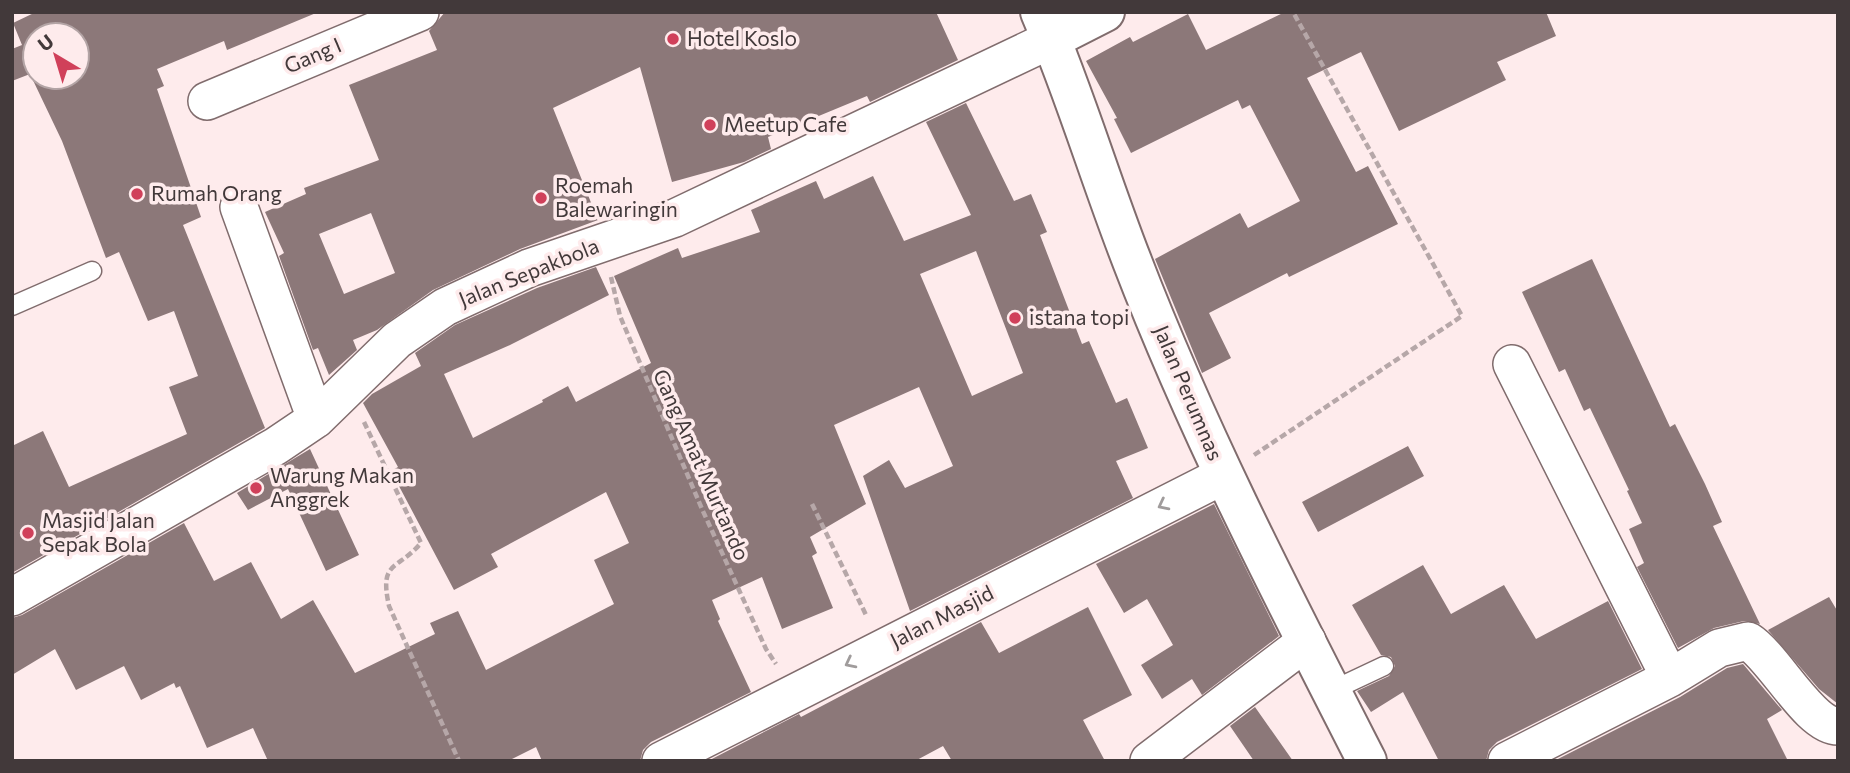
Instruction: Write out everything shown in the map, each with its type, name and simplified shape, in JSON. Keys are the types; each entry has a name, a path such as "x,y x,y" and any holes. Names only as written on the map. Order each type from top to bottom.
{"main road":[{"path":"1046,26 1105,12"},
{"name":"Jalan Perumnas","path":"1046,26 1132,262 1224,475 1367,761"}],"street":[{"name":"Gang I","path":"207,101 420,12"},
{"name":"Jalan Sepakbola","path":"12,597 170,510 276,446 316,419 397,340 445,307 529,268 675,218 1046,26"},
{"path":"239,207 316,419"},
{"path":"1513,364 1670,678"},
{"name":"Jalan Masjid","path":"661,761 794,691 1224,475"},
{"path":"1149,761 1307,641"},
{"path":"1507,761 1670,678 1719,648 1748,641 1763,650 1821,722 1838,726"}],"lane":[{"path":"12,306 92,271"},
{"path":"1331,691 1384,666"}],"path":[{"path":"1224,475 1462,316 1293,12"},
{"name":"Gang Amat Murtando","path":"606,242 620,316 702,509 766,649 794,691"},
{"path":"348,389 421,543 412,553 392,564 384,584 389,606 459,761"},
{"path":"812,504 882,648"}],"building":[{"path":"36,12 316,13 227,50 224,41 157,69 164,86 157,89 201,217 183,225 265,428 12,573 12,446 43,431 69,487 187,434 169,387 198,376 174,311 148,321 119,252 106,258 62,141 38,91 91,91 91,21 21,21 21,43 13,23"},
{"path":"445,12 936,12 958,60 870,102 867,96 768,137 771,149 744,162 672,182 640,67 553,108 598,220 520,249 433,290 377,330 353,340 357,350 329,375 318,348 313,350 279,256 284,253 265,212 306,194 304,188 379,160 349,85 437,50 429,31","holes":["371,213 395,273 344,294 319,234"]},
{"path":"1285,12 1546,12 1556,36 1497,62 1506,80 1399,131 1361,52 1307,78 1356,172 1368,166 1398,224 1289,277 1287,273 1209,313 1231,358 1202,373 1155,259 1240,213 1248,228 1300,201 1250,105 1242,109 1238,100 1131,153 1114,119 1117,118 1086,61 1130,37 1133,42 1188,14 1206,50"},
{"path":"21,45 21,78 12,81 12,49"},
{"path":"966,103 1014,201 1031,194 1047,232 1040,235 1082,344 1089,341 1116,403 1127,398 1148,448 1116,461 1133,498 910,611 863,476 889,460 905,488 953,466 919,387 834,425 866,504 810,537 817,553 812,556 833,608 782,629 762,577 712,600 720,619 718,621 751,692 651,742 643,750 640,761 542,761 536,747 508,761 268,761 253,728 207,748 180,686 176,688 174,683 141,700 124,666 76,690 55,649 12,675 12,618 22,615 184,523 214,581 251,562 281,619 313,600 355,673 435,634 430,623 458,611 486,670 614,604 594,560 629,543 606,492 491,554 498,567 454,590 391,471 398,467 363,403 372,394 421,366 415,353 455,325 537,288 596,267 609,295 510,345 444,374 473,438 568,386 576,402 651,363 614,276 678,248 682,258 760,232 751,210 816,181 824,199 873,176 904,241 971,215 926,122","holes":["976,251 1023,373 972,396 920,274"]},
{"path":"1592,259 1670,427 1675,424 1705,484 1722,522 1713,526 1760,624 1744,621 1714,628 1678,648 1637,567 1644,563 1629,529 1642,523 1627,491 1629,490 1590,408 1584,411 1565,369 1559,372 1522,292"},
{"path":"1408,446 1424,476 1318,532 1302,502"},
{"path":"310,449 359,555 326,571 288,489 248,510 237,493"},
{"path":"1214,504 1279,636 1202,695 1192,679 1162,699 1141,665 1173,645 1147,599 1124,613 1096,564"},
{"path":"1423,565 1451,614 1504,585 1536,639 1608,601 1642,669 1497,742 1489,750 1486,761 1439,761 1403,692 1371,712 1357,691 1389,676 1395,666 1391,657 1381,655 1352,605"},
{"path":"1829,597 1838,612 1838,704 1819,689 1768,630"},
{"path":"1088,607 1132,695 1083,720 1105,761 952,761 943,746 915,761 708,761 799,714 801,717 981,622 999,653"},
{"path":"1743,664 1782,710 1767,719 1788,761 1554,761 1680,697 1727,668"},
{"path":"1255,707 1293,761 1254,761 1230,726"}],"place":[{"name":"Hotel Koslo","path":"673,39"},
{"name":"Meetup Cafe","path":"710,125"},
{"name":"Rumah Orang","path":"137,194"},
{"name":"Roemah Balewaringin","path":"541,198"},
{"name":"istana topi","path":"1015,318"},
{"name":"Warung Makan Anggrek","path":"256,488"},
{"name":"Masjid Jalan Sepak Bola","path":"28,533"}]}
